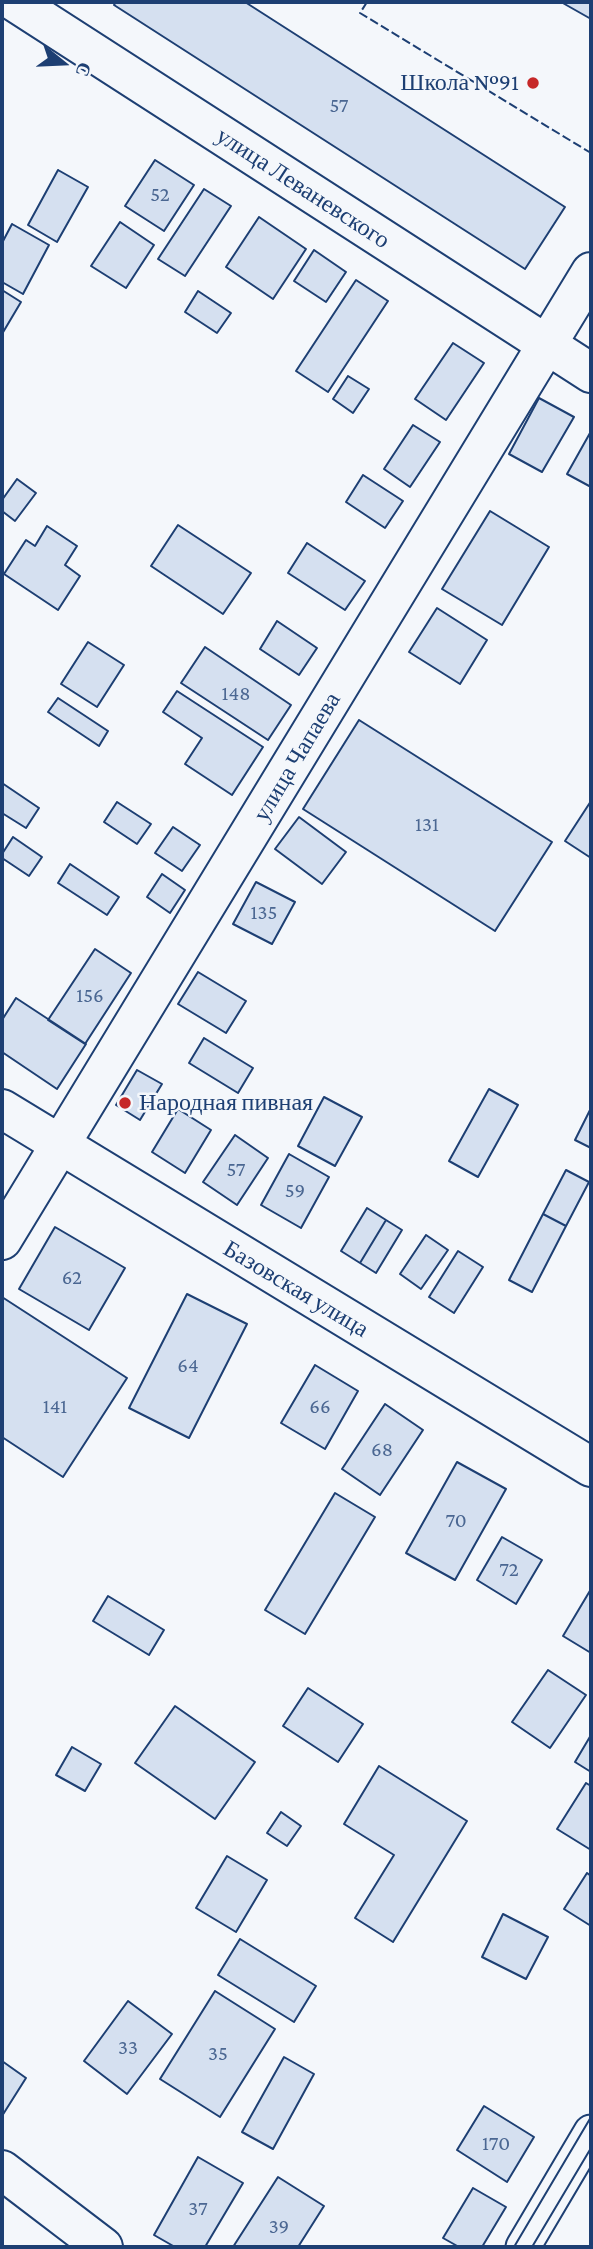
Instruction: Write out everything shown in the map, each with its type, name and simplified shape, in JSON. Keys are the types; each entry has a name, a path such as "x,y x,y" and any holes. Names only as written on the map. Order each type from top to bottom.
{"street":[{"name":"улица Леваневского","path":"15,2 591,373"},
{"name":"улица Чапаева","path":"2,1240 591,272"},
{"name":"Базовская улица","path":"2,1109 591,1467"},
{"path":"523,2247 591,2133"},
{"path":"2,2170 103,2247"}],"building":[{"path":"116,2 245,2 565,207 525,269 114,5"},
{"path":"561,2 591,2 591,19"},
{"path":"155,160 194,185 164,231 125,206"},
{"path":"58,170 88,187 57,242 28,225"},
{"path":"204,189 231,206 185,276 158,259"},
{"path":"259,217 306,249 273,299 226,267"},
{"path":"120,222 154,245 126,288 91,266"},
{"path":"12,224 49,245 23,294 2,282 2,243"},
{"path":"314,250 346,272 326,302 294,281"},
{"path":"356,280 388,301 328,392 296,371"},
{"path":"2,290 21,302 2,334"},
{"path":"198,291 231,313 217,333 185,312"},
{"path":"453,343 484,363 446,420 415,399"},
{"path":"348,376 369,389 353,413 333,399"},
{"path":"539,398 574,417 542,472 509,454"},
{"path":"413,425 440,442 410,487 384,469"},
{"path":"591,433 591,487 567,474"},
{"path":"363,475 403,501 385,528 346,502"},
{"path":"17,479 36,493 15,521 2,511 2,500"},
{"path":"490,511 549,547 502,625 442,589"},
{"path":"178,525 251,573 223,614 151,566"},
{"path":"47,526 77,546 65,565 80,576 58,610 4,574 26,540 35,546"},
{"path":"307,543 365,581 345,610 288,573"},
{"path":"437,608 487,640 460,684 409,652"},
{"path":"277,621 317,648 299,675 260,649"},
{"path":"88,642 124,665 97,707 61,684"},
{"path":"205,647 291,705 268,740 181,683"},
{"path":"177,691 263,747 232,795 185,764 202,738 163,712"},
{"path":"58,698 108,731 99,746 48,712"},
{"path":"359,720 552,842 495,931 303,809"},
{"path":"2,783 39,808 26,828 2,813"},
{"path":"591,801 591,858 565,841"},
{"path":"117,802 151,824 137,844 104,822"},
{"path":"299,817 346,852 322,884 275,849"},
{"path":"173,827 200,845 182,871 155,853"},
{"path":"13,837 42,857 29,876 2,858"},
{"path":"70,864 119,897 107,915 58,883"},
{"path":"162,874 185,890 170,913 147,897"},
{"path":"256,882 295,902 272,944 233,924"},
{"path":"95,949 131,973 85,1044 48,1020"},
{"path":"198,972 246,1001 226,1033 178,1004"},
{"path":"16,998 86,1044 57,1089 2,1052 2,1020"},
{"path":"204,1038 253,1068 238,1093 189,1063"},
{"path":"137,1070 162,1084 140,1120 116,1105"},
{"path":"489,1089 518,1105 478,1177 449,1161"},
{"path":"324,1097 362,1117 335,1166 298,1146"},
{"path":"591,1108 591,1148 575,1140"},
{"path":"178,1109 211,1130 185,1173 152,1152"},
{"path":"235,1135 268,1158 237,1205 203,1182"},
{"path":"289,1154 329,1177 301,1228 261,1205"},
{"path":"566,1170 589,1182 566,1226 543,1214"},
{"path":"367,1208 386,1220 360,1263 341,1251"},
{"path":"543,1214 566,1226 532,1292 509,1280"},
{"path":"386,1220 402,1230 376,1273 360,1263"},
{"path":"55,1227 125,1268 89,1330 19,1289"},
{"path":"426,1235 448,1250 421,1289 400,1274"},
{"path":"458,1251 483,1267 454,1313 429,1297"},
{"path":"187,1294 247,1324 189,1438 129,1408"},
{"path":"2,1297 127,1378 63,1477 2,1437"},
{"path":"315,1365 358,1391 325,1449 281,1423"},
{"path":"385,1404 423,1430 380,1495 342,1469"},
{"path":"457,1462 506,1489 455,1580 406,1553"},
{"path":"335,1493 375,1517 305,1634 265,1610"},
{"path":"502,1537 542,1560 516,1604 477,1580"},
{"path":"591,1589 591,1653 563,1636"},
{"path":"108,1596 164,1630 149,1655 93,1621"},
{"path":"548,1670 586,1695 550,1748 512,1722"},
{"path":"308,1688 363,1724 338,1762 283,1726"},
{"path":"175,1706 255,1762 215,1819 135,1763"},
{"path":"591,1735 591,1772 575,1762"},
{"path":"72,1747 101,1764 85,1791 56,1775"},
{"path":"379,1766 467,1821 393,1942 355,1918 394,1855 344,1824"},
{"path":"586,1783 591,1786 591,1850 557,1829"},
{"path":"281,1812 301,1826 287,1846 267,1833"},
{"path":"227,1856 267,1880 236,1932 196,1908"},
{"path":"587,1873 591,1876 591,1926 564,1909"},
{"path":"503,1914 548,1937 526,1979 482,1957"},
{"path":"240,1939 316,1986 294,2022 218,1975"},
{"path":"215,1991 275,2029 220,2117 160,2079"},
{"path":"128,2001 172,2034 127,2094 84,2061"},
{"path":"284,2057 314,2074 273,2149 242,2132"},
{"path":"2,2061 26,2078 2,2116"},
{"path":"484,2106 534,2137 507,2182 457,2150"},
{"path":"198,2157 243,2183 205,2247 175,2247 154,2235"},
{"path":"278,2177 324,2206 298,2247 233,2247"},
{"path":"473,2188 506,2207 482,2247 459,2247 443,2238"}],"tram line":[{"path":"514,2247 591,2117"},
{"path":"532,2247 591,2148"}],"fence":[{"path":"367,2 360,13 591,153"}],"place":[{"name":"Школа №91","path":"533,83"},
{"name":"Народная пивная","path":"125,1103"}]}
